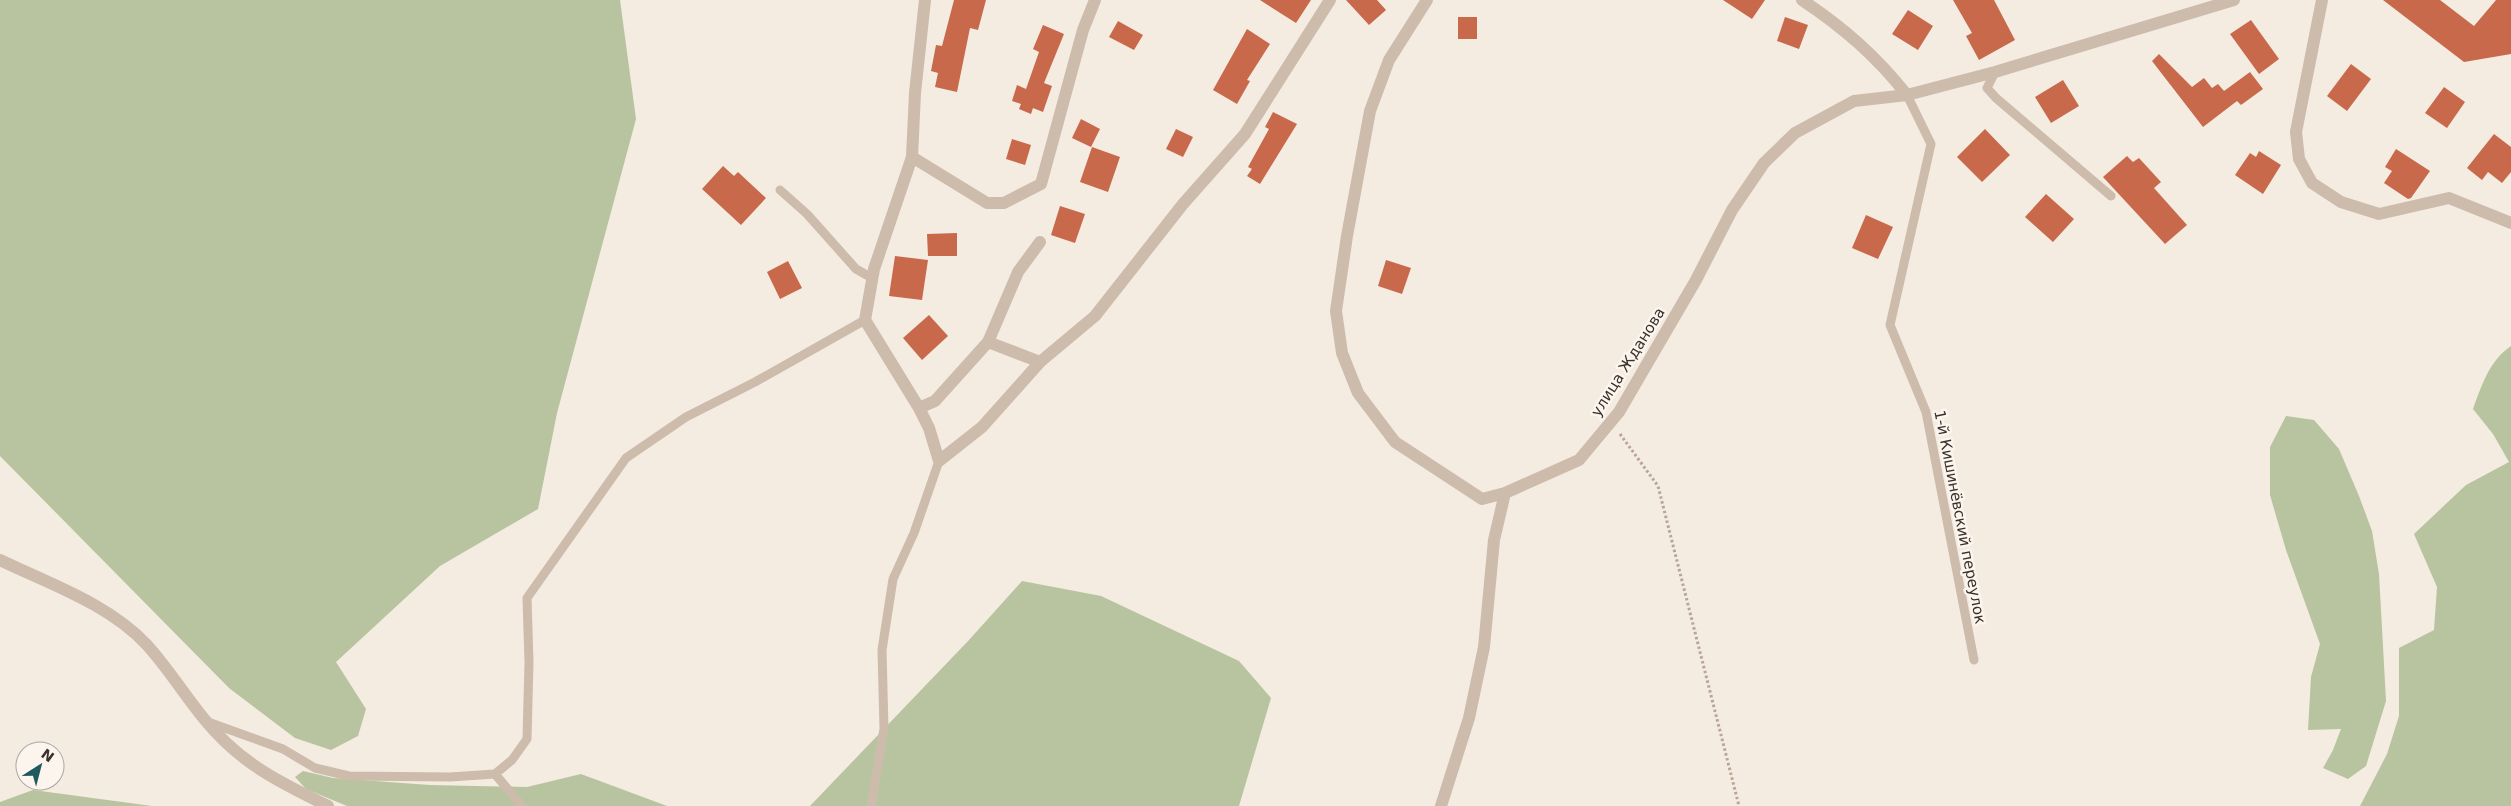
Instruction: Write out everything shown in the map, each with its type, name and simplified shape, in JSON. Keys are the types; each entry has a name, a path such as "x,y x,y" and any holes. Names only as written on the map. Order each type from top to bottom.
{"street":[{"path":"925,0 915,93 912,157 872,278 865,320 930,428 939,461 982,427 1040,362 1096,316 1183,204 1245,134 1330,0"},
{"path":"912,157 987,203 1004,203 1041,184 1083,30 1095,0"},
{"name":"улица Жданова","path":"1427,0 1389,60 1370,111 1347,236 1336,311 1342,353 1358,392 1395,442 1482,499 1506,493 1579,460 1611,422 1696,280 1732,210 1764,164 1795,133 1854,101 1907,95 1995,72 2234,0"},
{"path":"1802,0 1833,21 1881,63 1907,95"},
{"path":"2322,0 2296,132 2299,158 2312,183 2341,202 2379,214 2449,198 2511,222"},
{"path":"919,408 935,401 988,342 1018,272 1040,242"},
{"path":"988,342 1040,362"},
{"path":"1441,806 1469,718 1484,646 1494,540 1506,493"},
{"path":"0,560 77,597 118,620 147,645 205,721 232,749 273,780 328,806"}],"lane":[{"path":"1995,72 1987,88 1996,98 2111,196"},
{"name":"1-й Кишинёвский переулок","path":"1907,95 1931,144 1890,325 1926,412 1974,660"},
{"path":"780,190 807,214 856,269 872,278"},
{"path":"205,721 282,750 315,768 349,776 450,777 495,774 512,760 527,739 529,662 527,598 626,458 686,417 755,382 865,320"},
{"path":"871,806 884,729 882,650 893,580 914,533 939,461"},
{"path":"495,774 522,806"}],"path":[{"path":"1611,422 1658,486 1739,806"}],"green space":[{"path":"0,0 620,0 636,119 557,413 538,509 440,566 336,662 366,709 358,736 331,750 295,738 229,688 0,456"},
{"path":"2511,346 2511,806 2360,806 2387,754 2399,716 2399,648 2434,630 2437,587 2414,534 2466,485 2509,462 2493,434 2473,409 2483,382 2492,366 2503,352"},
{"path":"2286,416 2314,420 2339,449 2372,531 2379,574 2386,701 2366,766 2348,779 2323,768 2333,750 2341,729 2308,730 2311,677 2320,644 2286,550 2270,495 2270,447"},
{"path":"1022,581 1101,596 1239,661 1271,698 1239,806 810,806 969,640"},
{"path":"303,771 333,778 430,785 527,787 581,774 667,806 347,806 306,789 295,777"},
{"path":"30,791 40,791 152,806 0,806 0,802"}],"building":[{"path":"954,0 986,0 978,30 970,28 957,92 935,87 938,73 931,71 936,45 942,46"},
{"path":"1260,0 1311,0 1296,23"},
{"path":"1346,0 1377,0 1386,10 1369,25"},
{"path":"1723,0 1765,0 1752,19"},
{"path":"1953,0 1994,0 2015,40 1979,60 1966,36 1972,33"},
{"path":"2383,0 2440,0 2474,26 2496,0 2511,0 2511,54 2464,62"},
{"path":"1908,10 1933,26 1918,50 1892,34"},
{"path":"1458,17 1477,17 1477,39 1458,39"},
{"path":"1785,17 1808,25 1799,49 1777,41"},
{"path":"2251,20 2279,59 2259,74 2230,34"},
{"path":"1118,21 1143,35 1134,50 1109,37"},
{"path":"1043,25 1064,34 1044,83 1052,86 1043,112 1033,108 1031,114 1019,109 1021,104 1012,101 1017,85 1026,89 1039,52 1033,49"},
{"path":"1247,29 1270,44 1247,80 1250,81 1237,104 1213,90"},
{"path":"2159,54 2192,87 2204,78 2212,88 2218,84 2224,91 2250,72 2263,89 2241,105 2237,101 2203,127 2152,61"},
{"path":"2351,64 2371,79 2347,111 2327,96"},
{"path":"2063,80 2079,106 2051,123 2035,97"},
{"path":"2444,87 2465,102 2447,128 2425,113"},
{"path":"1273,112 1297,124 1260,184 1247,176 1252,169 1248,167 1269,129 1265,127"},
{"path":"1081,119 1100,129 1091,147 1072,138"},
{"path":"1176,129 1193,137 1183,157 1166,149"},
{"path":"1985,129 2010,155 1982,182 1957,157"},
{"path":"2494,134 2511,147 2511,172 2502,183 2488,172 2482,180 2467,168"},
{"path":"1012,139 1031,145 1025,165 1006,159"},
{"path":"1092,147 1120,157 1108,192 1080,182"},
{"path":"2396,149 2430,171 2411,198 2408,199 2384,183 2392,171 2385,167"},
{"path":"2259,151 2281,165 2263,194 2235,175 2250,153 2256,157"},
{"path":"2127,156 2133,162 2139,158 2161,182 2154,188 2187,225 2165,244 2103,177"},
{"path":"723,166 734,176 738,172 766,198 741,225 702,189"},
{"path":"2046,194 2074,219 2053,242 2025,217"},
{"path":"1060,206 1085,214 1075,243 1051,235"},
{"path":"1866,215 1893,227 1878,259 1852,248"},
{"path":"957,233 957,256 928,256 927,234"},
{"path":"895,256 928,260 922,300 889,296"},
{"path":"1386,260 1411,268 1402,294 1378,286"},
{"path":"788,261 802,288 780,299 767,272"},
{"path":"929,315 948,336 922,360 903,338"}]}
